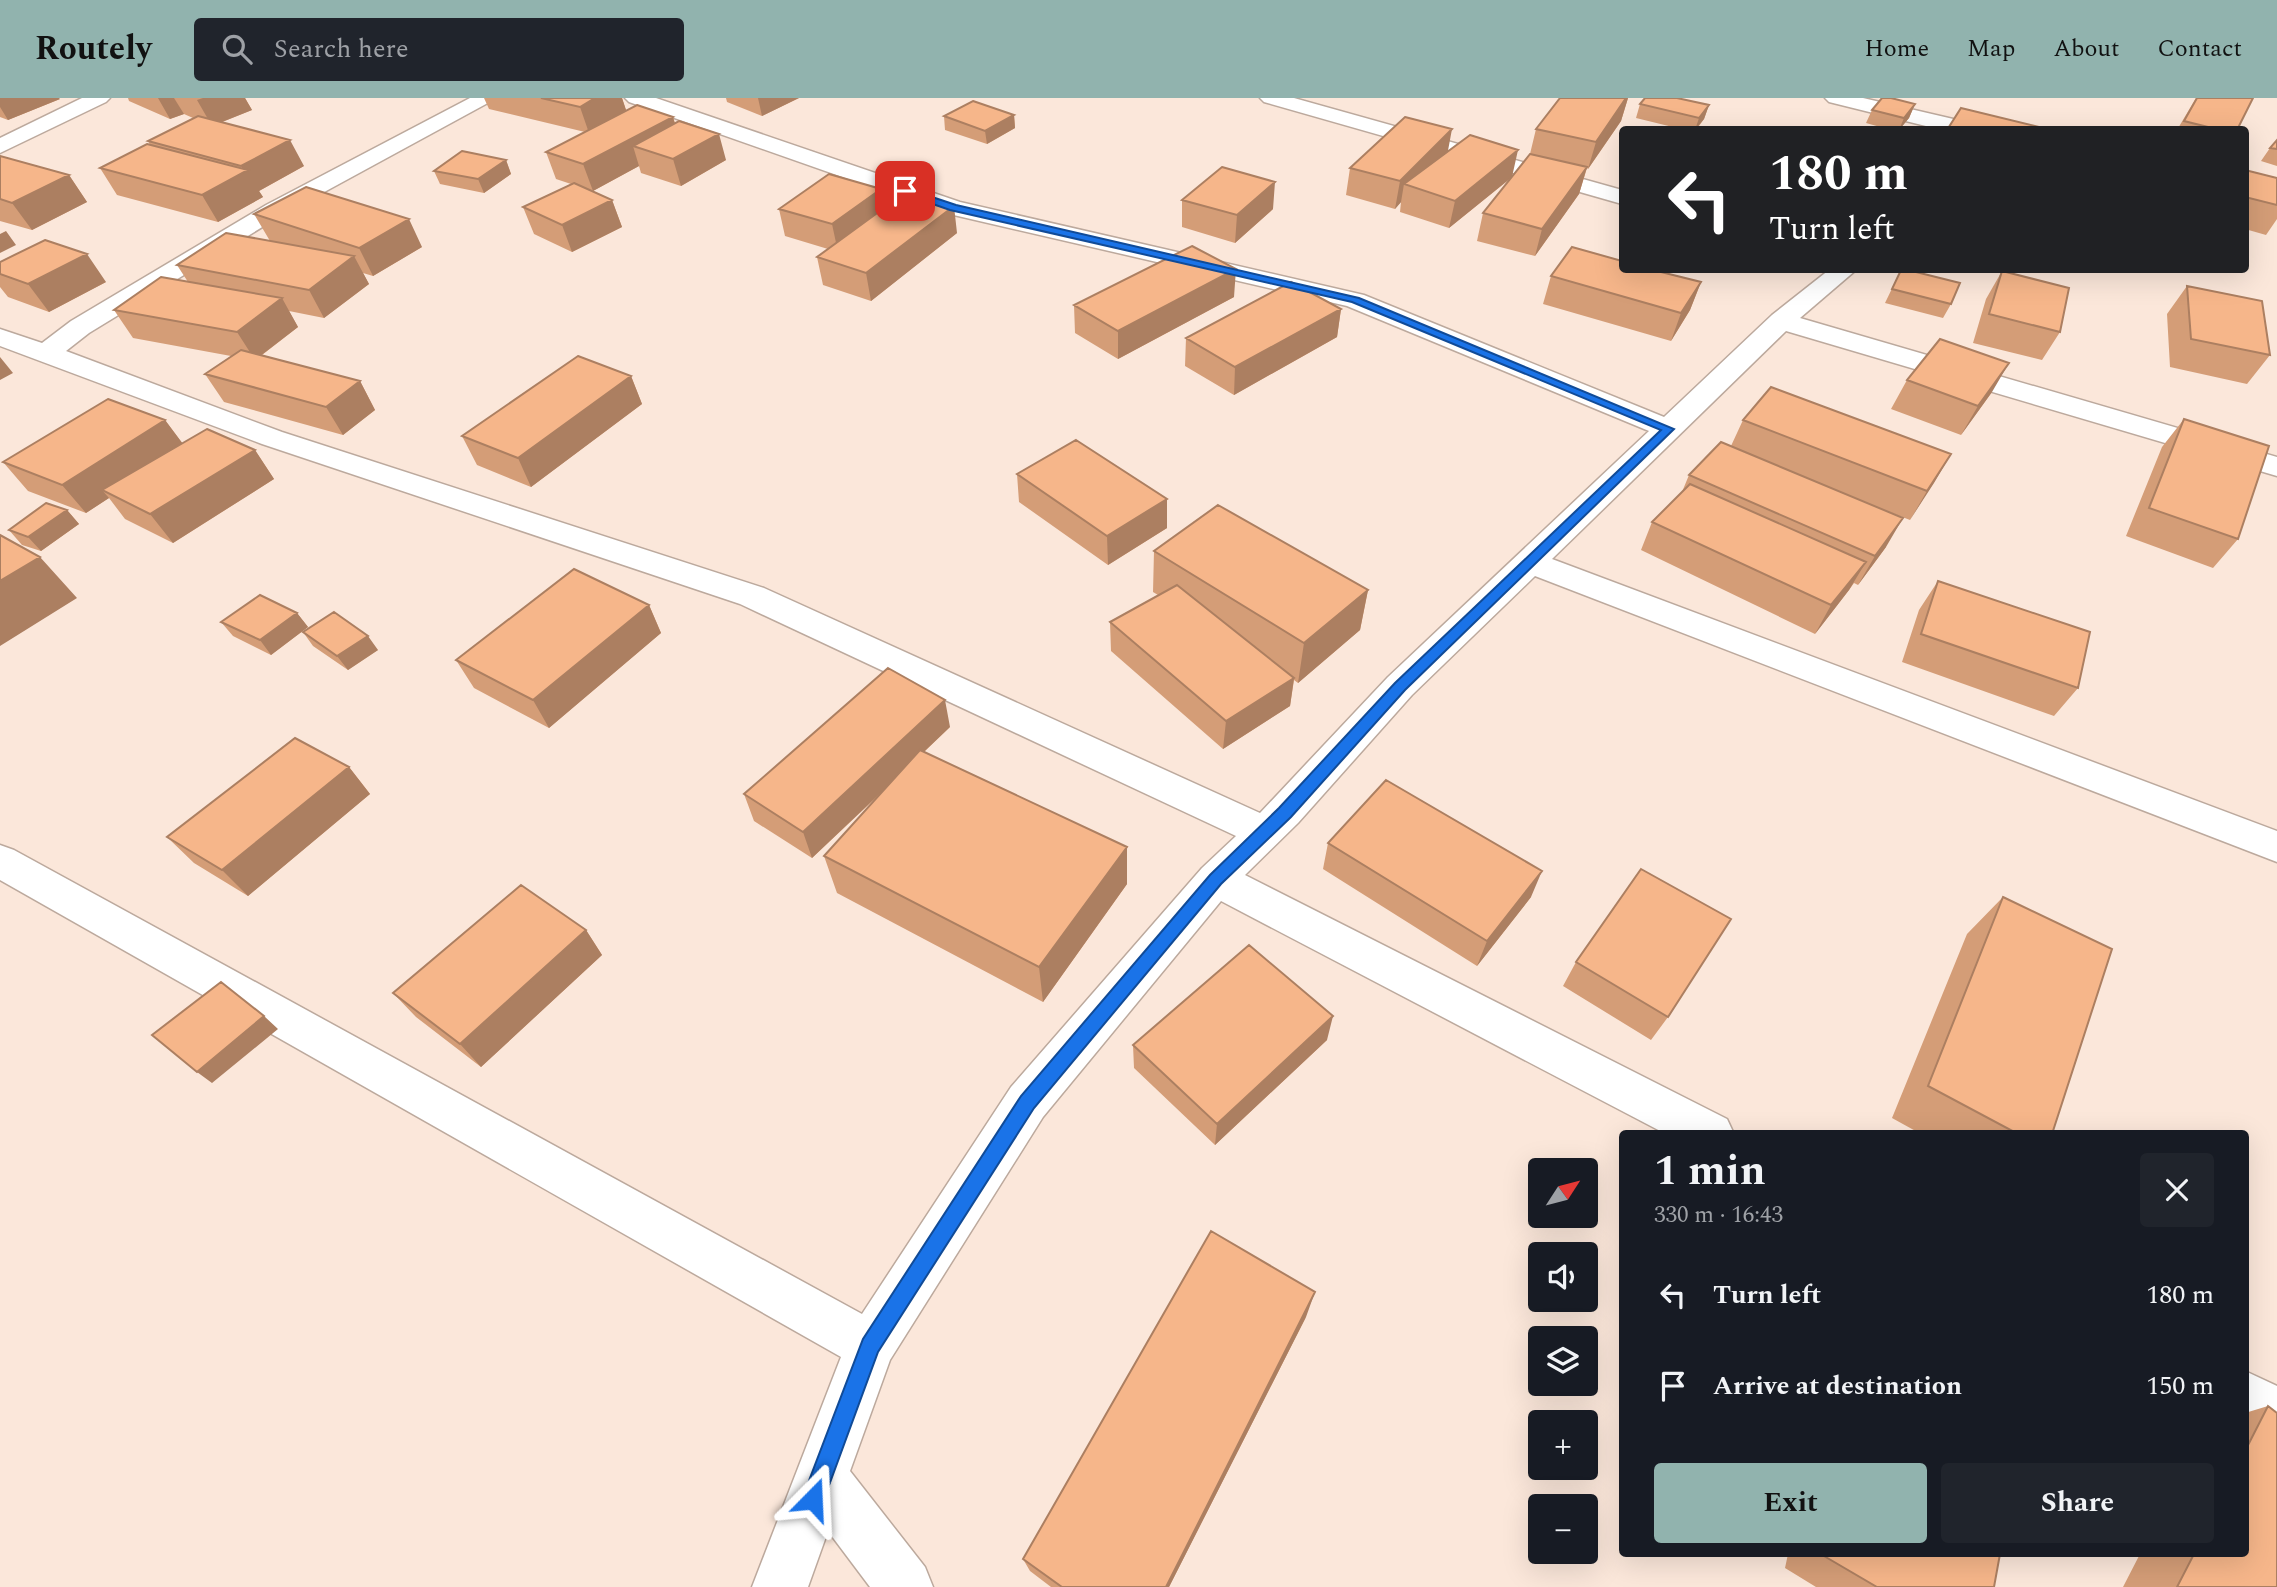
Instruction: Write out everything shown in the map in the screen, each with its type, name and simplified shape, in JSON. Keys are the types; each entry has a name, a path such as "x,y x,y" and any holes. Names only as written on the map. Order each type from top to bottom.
{"street":[{"path":"0,146 99,98"},
{"path":"46,353 80,327 274,210 486,98"},
{"path":"636,98 953,208 1355,300 1668,429"},
{"path":"1271,98 1619,196"},
{"path":"1836,98 1931,125 1945,98"},
{"path":"780,1587 870,1346 1027,1102 1216,880 1262,832 1285,813 1400,687 1782,321 1840,273"},
{"path":"1782,321 2277,467"},
{"path":"0,338 272,438 752,596 1192,796 1262,832"},
{"path":"1530,562 2277,847"},
{"path":"0,861 870,1346"},
{"path":"1216,880 1703,1130"},
{"path":"2249,1399 2277,1413"},
{"path":"821,1478 905,1587"}],"building":[{"path":"541,98 595,98 580,107"},
{"path":"1560,98 1626,98 1596,142 1536,129"},
{"path":"1645,98 1677,98 1709,105 1699,118 1640,104"},
{"path":"1882,98 1915,104 1904,118 1872,110"},
{"path":"2197,98 2253,98 2239,126 2204,126 2184,121"},
{"path":"973,101 1014,115 985,131 944,116"},
{"path":"637,105 673,117 583,164 546,152"},
{"path":"1961,108 2035,126 1950,126"},
{"path":"198,116 290,140 241,166 148,141"},
{"path":"1405,117 1452,129 1400,181 1350,168"},
{"path":"679,121 719,134 673,159 633,146"},
{"path":"1470,135 1518,150 1455,201 1404,184"},
{"path":"2277,140 2277,149 2270,148"},
{"path":"147,144 248,170 202,195 100,168"},
{"path":"462,151 506,160 478,179 434,171"},
{"path":"1530,154 1587,167 1542,229 1483,213"},
{"path":"0,156 69,175 12,203 0,199"},
{"path":"1222,167 1275,182 1237,215 1182,200"},
{"path":"2249,171 2277,178 2277,205 2249,198"},
{"path":"829,174 881,189 832,224 779,209"},
{"path":"574,183 612,200 562,225 523,207"},
{"path":"306,187 409,219 359,248 254,214"},
{"path":"906,192 954,206 866,273 817,257"},
{"path":"226,233 354,256 309,290 177,265"},
{"path":"45,240 87,254 28,284 0,274 0,262"},
{"path":"1192,246 1236,269 1118,331 1074,305"},
{"path":"1572,247 1619,260 1619,273 1665,273 1701,282 1681,313 1551,276"},
{"path":"1900,273 1920,273 1960,283 1951,304 1892,289"},
{"path":"2001,273 2069,288 2060,332 1989,314"},
{"path":"161,277 282,298 237,332 114,310"},
{"path":"1291,282 1341,309 1235,367 1186,338"},
{"path":"2187,286 2262,301 2270,355 2191,339"},
{"path":"1940,339 2009,363 1978,406 1907,380"},
{"path":"241,350 360,381 326,407 205,374"},
{"path":"578,356 631,376 518,458 462,436"},
{"path":"1771,387 1951,454 1927,491 1743,420"},
{"path":"108,399 165,420 62,485 3,462"},
{"path":"2184,419 2269,446 2238,539 2149,508"},
{"path":"207,429 255,450 150,514 102,490"},
{"path":"1076,440 1167,499 1107,536 1017,474"},
{"path":"1721,442 1903,518 1875,556 1689,475"},
{"path":"1690,484 1866,562 1831,605 1652,522"},
{"path":"46,503 67,510 28,537 9,530"},
{"path":"1218,505 1368,590 1304,643 1154,551"},
{"path":"0,535 40,557 0,581"},
{"path":"574,569 649,605 533,700 456,660"},
{"path":"1938,581 2090,632 2078,688 1921,634"},
{"path":"1177,585 1294,678 1226,721 1110,622"},
{"path":"260,595 297,613 260,640 221,622"},
{"path":"334,612 368,636 337,656 303,632"},
{"path":"888,668 945,700 803,832 744,794"},
{"path":"295,738 349,767 222,870 167,837"},
{"path":"920,750 1127,847 1039,967 824,856"},
{"path":"1386,780 1542,871 1487,941 1328,843"},
{"path":"1641,869 1731,919 1668,1017 1576,962"},
{"path":"521,885 586,930 460,1044 393,993"},
{"path":"2003,897 2112,949 2053,1130 2010,1130 1928,1086"},
{"path":"1249,945 1333,1016 1217,1124 1133,1045"},
{"path":"221,982 264,1016 197,1072 152,1035"},
{"path":"1211,1231 1315,1292 1166,1587 1062,1587 1023,1559"},
{"path":"2268,1406 2277,1413 2277,1587 2177,1587 2192,1557 2249,1557 2249,1443"},
{"path":"1826,1557 1999,1557 1994,1587 1877,1587"}],"route":[{"path":"813,1499 870,1346 1027,1102 1216,880 1262,832 1285,813 1400,687 1668,429 1355,300 953,208 905,191"}]}
